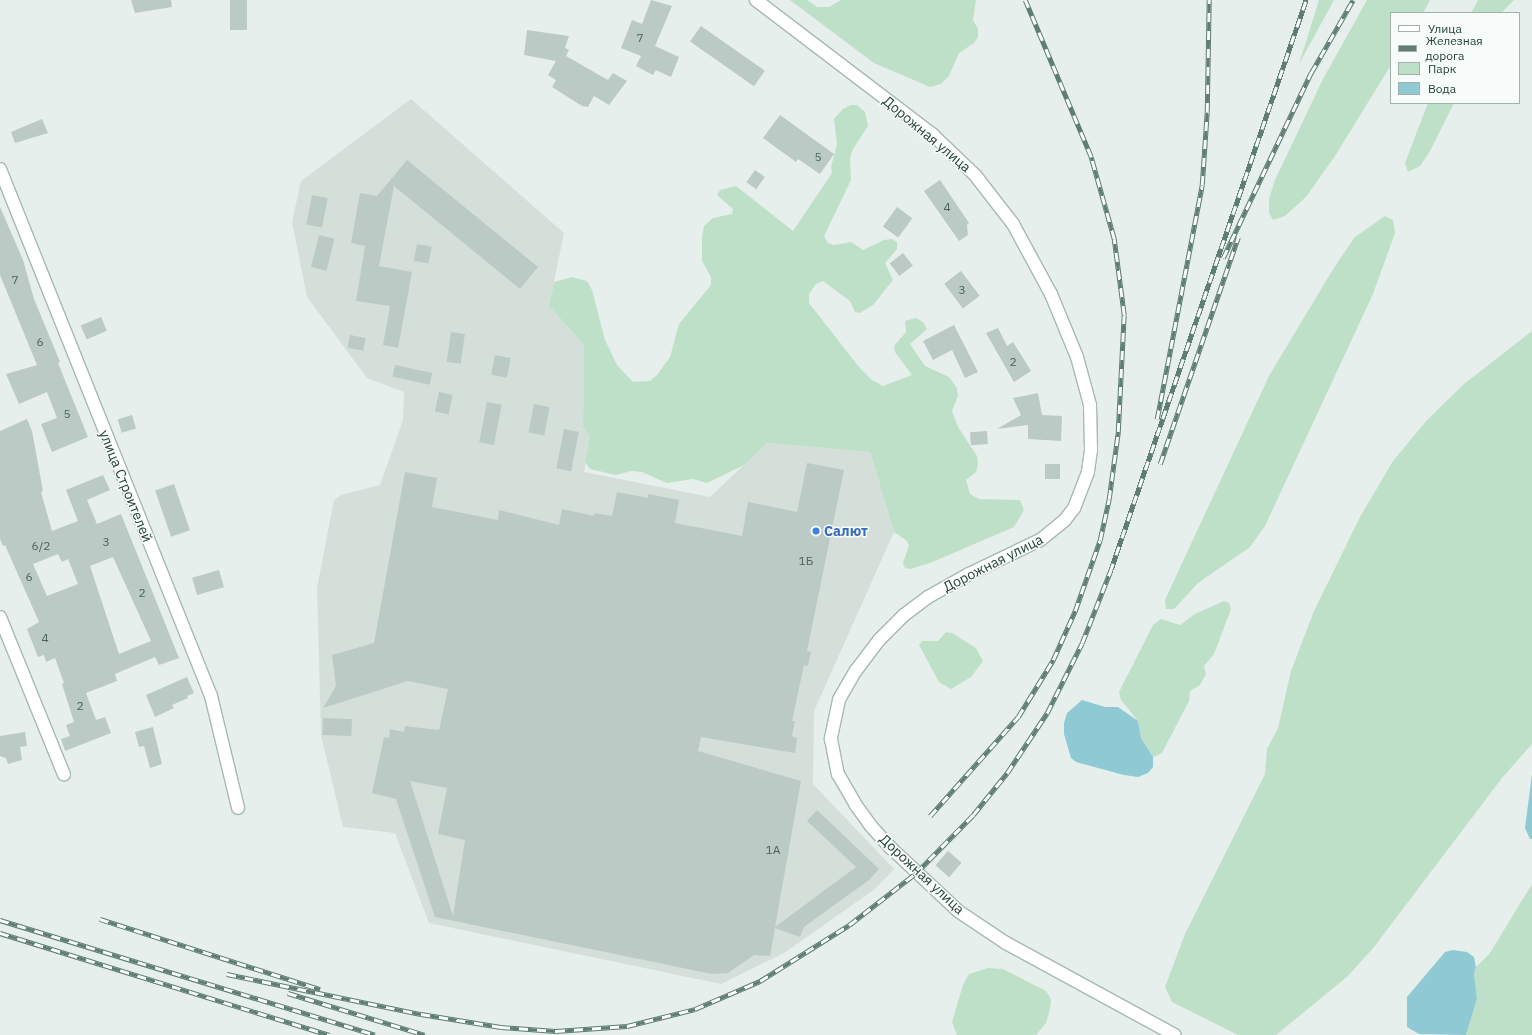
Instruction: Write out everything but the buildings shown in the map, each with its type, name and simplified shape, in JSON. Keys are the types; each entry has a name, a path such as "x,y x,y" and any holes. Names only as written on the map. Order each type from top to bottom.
{"street":[{"name":"Дорожная улица","path":"756,0 933,135 979,180 1012,224 1051,294 1077,357 1090,405 1091,450 1088,472 1074,508 1065,520 1040,540 969,574 928,597 903,616 879,640 856,670 839,700 831,739 838,774 854,804 874,829 958,910 1006,943 1175,1035"},
{"name":"улица Строителей","path":"0,169 211,696 238,808"},
{"path":"0,617 64,775"}],"shaded area":[{"path":"411,99 564,233 549,306 584,345 583,427 590,436 584,472 710,497 767,443 870,452 894,532 814,711 813,784 894,869 875,889 784,953 721,984 429,923 395,833 343,827 321,735 317,588 334,500 341,495 380,485 403,420 404,392 367,378 307,297 292,222 301,181"}],"green space":[{"path":"790,0 807,0 817,7 829,7 841,0 976,0 973,20 978,29 978,37 974,43 959,53 949,76 941,84 930,87 874,63"},
{"path":"1319,0 1334,0 1299,64"},
{"path":"1367,0 1430,0 1424,12 1390,12 1390,67 1335,156 1306,197 1285,216 1273,220 1269,213 1269,199 1275,180 1323,79"},
{"path":"1478,0 1514,0 1502,12 1472,12"},
{"path":"1428,104 1454,104 1429,153 1420,166 1408,172 1405,163"},
{"path":"851,105 857,105 865,112 868,126 853,149 850,158 851,180 824,236 828,243 834,245 851,242 863,250 884,240 892,239 897,242 897,249 885,263 893,280 873,305 860,313 855,312 850,301 823,281 816,284 809,294 809,303 859,367 872,380 883,386 912,375 895,352 894,346 906,332 905,321 916,318 923,322 927,329 910,344 925,366 949,377 957,388 958,396 952,411 958,427 977,456 978,464 976,472 966,480 970,494 979,499 1020,500 1024,510 1014,527 930,563 910,569 905,568 903,563 909,545 906,540 894,532 870,452 767,443 744,465 707,483 693,479 667,483 642,472 631,471 616,475 590,469 585,462 590,436 583,427 584,345 549,306 554,282 572,277 587,281 592,290 605,340 617,365 633,382 650,381 657,375 670,357 679,324 711,285 711,277 702,261 702,237 704,226 713,218 732,214 733,209 717,195 720,190 736,186 793,231 832,173 831,167 837,144 834,119 843,109"},
{"path":"1385,216 1393,220 1395,233 1373,294 1265,526 1250,547 1198,583 1174,609 1166,609 1165,600 1269,376 1335,266 1355,237"},
{"path":"1532,331 1532,744 1502,778 1374,947 1348,976 1276,1035 1238,1035 1172,1002 1165,987 1185,934 1265,774 1267,749 1278,728 1291,671 1314,611 1360,517 1393,461 1427,420 1464,384"},
{"path":"1224,601 1229,603 1231,609 1214,654 1204,666 1206,674 1200,685 1190,691 1189,701 1162,753 1153,757 1141,738 1138,721 1121,700 1119,692 1153,625 1161,619 1180,625 1195,614"},
{"path":"946,632 952,633 976,648 983,661 971,677 951,689 939,682 919,645 922,641 938,641"},
{"path":"1532,884 1532,1035 1466,1035 1477,999 1474,973 1476,967 1490,953"},
{"path":"988,968 1003,969 1046,991 1051,999 1050,1009 1046,1023 1036,1035 957,1035 952,1022 963,985 969,974"}],"water":[{"path":"1082,700 1105,707 1118,707 1138,721 1141,738 1153,757 1153,767 1148,773 1138,777 1124,775 1076,762 1071,758 1064,734 1064,723 1067,713"},
{"path":"1532,774 1532,839 1530,839 1525,828"},
{"path":"1453,950 1467,952 1474,957 1476,967 1474,973 1477,999 1466,1035 1419,1034 1407,1027 1407,997 1445,952"}],"railway":[{"path":"930,816 1018,717 1053,660 1075,611 1100,540 1109,499 1118,432 1124,315 1114,239 1091,157 1025,0"},
{"path":"1157,419 1202,185 1207,112 1209,0"},
{"path":"227,974 421,1014 501,1027 556,1031 627,1026 695,1009 760,981 849,925 916,873 973,815 1007,773 1047,713 1082,643 1110,572 1306,0"},
{"path":"1223,258 1311,73 1353,0"},
{"path":"1160,464 1238,237"},
{"path":"100,919 320,989"},
{"path":"0,920 375,1035"},
{"path":"0,933 330,1035"},
{"path":"288,993 425,1035"}],"place":[{"name":"Салют","path":"816,531"}]}
